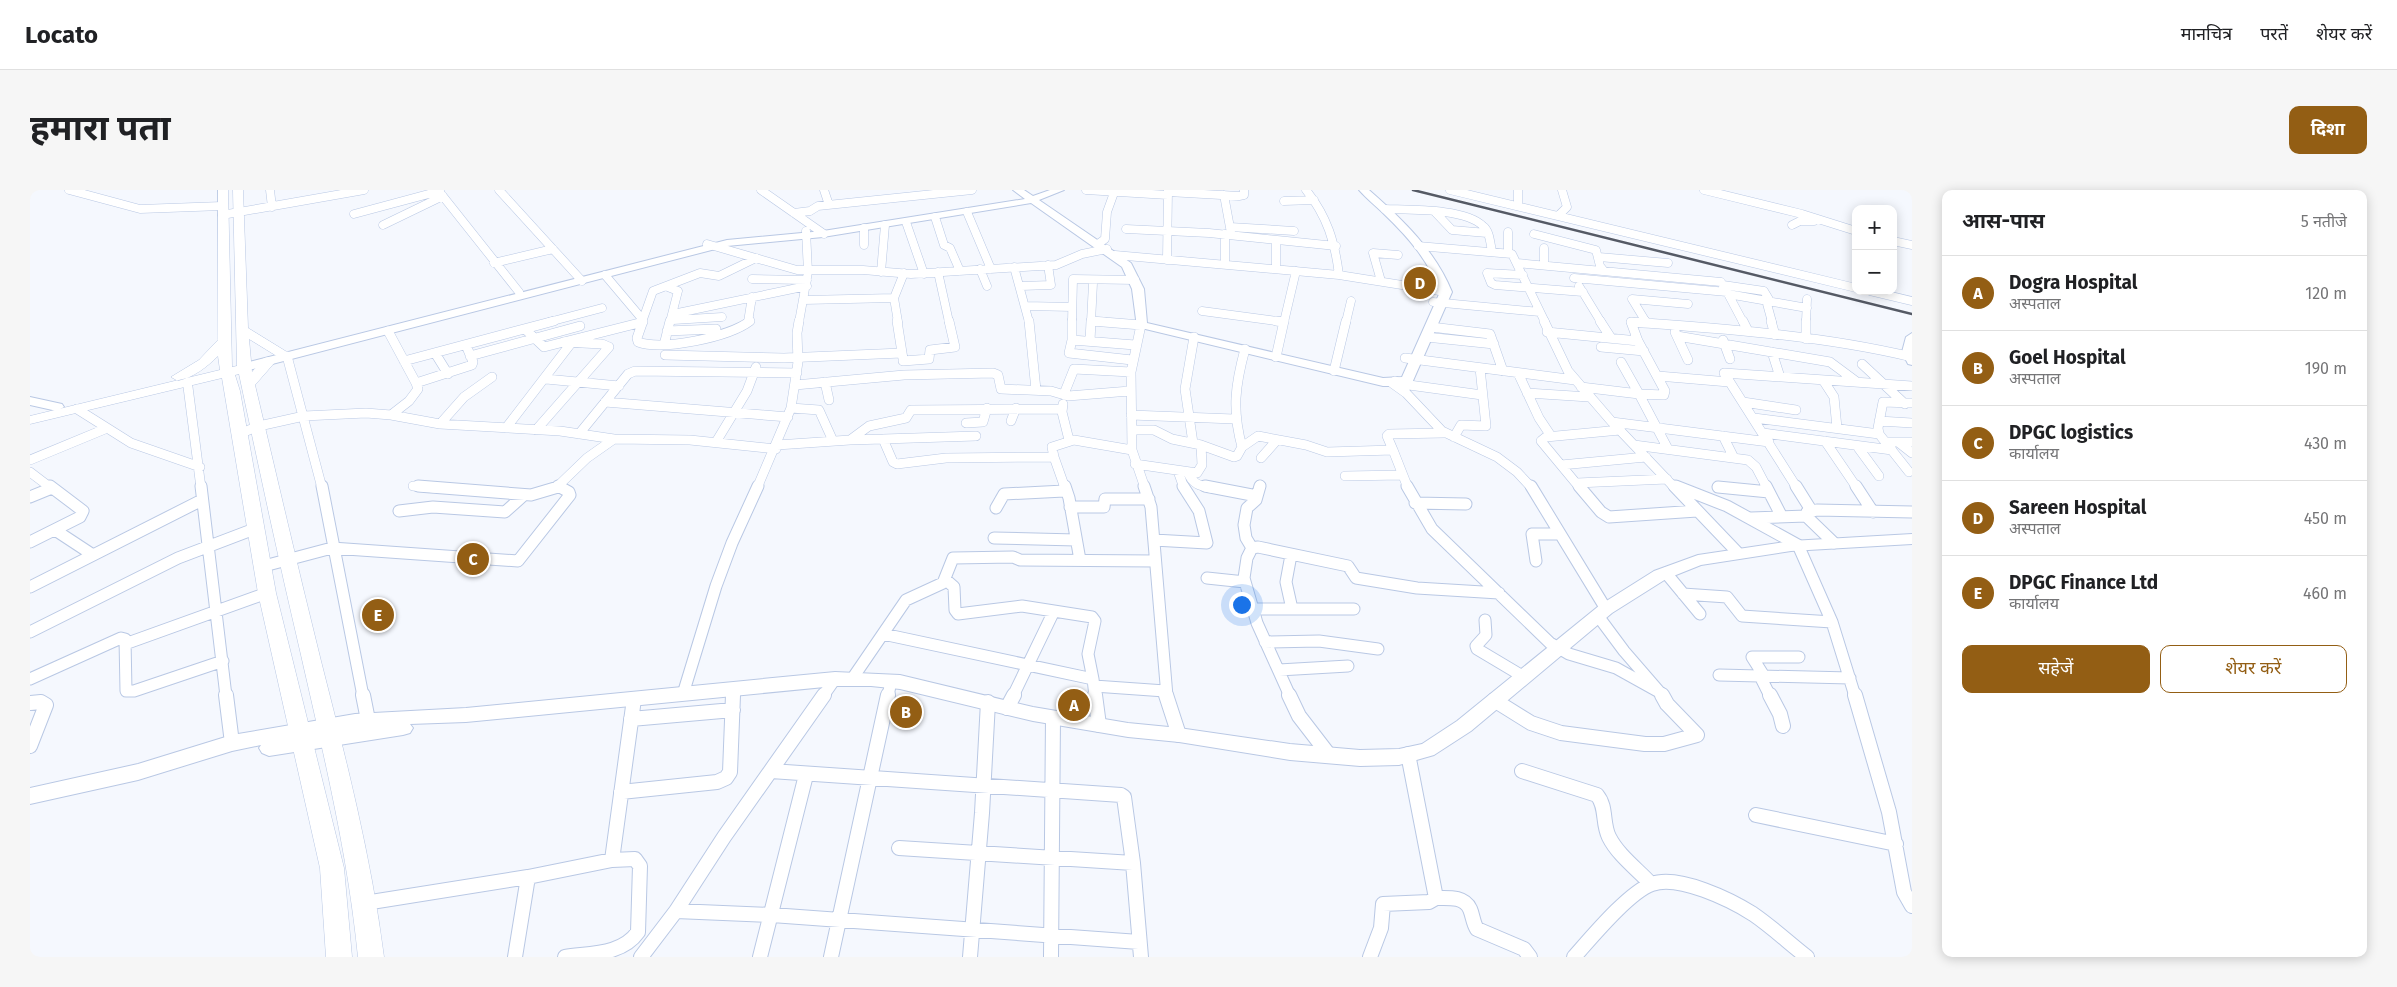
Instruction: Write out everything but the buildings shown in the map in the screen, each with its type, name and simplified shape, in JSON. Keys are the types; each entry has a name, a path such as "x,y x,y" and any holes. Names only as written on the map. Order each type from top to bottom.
{"main road":[{"path":"223,190 224,341 259,426 288,560 356,847 371,957"},
{"path":"238,190 242,330 237,373 238,434 268,593 332,868 340,957"},
{"path":"242,330 283,354"},
{"path":"30,420 161,387 194,371 208,361 224,341"},
{"path":"30,413 237,373 269,361"},
{"path":"161,387 219,385 237,373"}],"street":[{"path":"69,190 108,202 140,209 222,210 238,213 364,190"},
{"path":"79,193 88,190"},
{"path":"108,202 112,190"},
{"path":"270,190 272,207"},
{"path":"307,190 309,200"},
{"path":"499,190 580,279"},
{"path":"761,190 821,232 1031,199"},
{"path":"824,190 828,202"},
{"path":"794,213 810,211 814,207 828,202 878,192 909,190"},
{"path":"828,202 972,190"},
{"path":"1018,190 1127,265 1138,289 1141,325 1135,345 1131,372 1132,450 1135,464 1150,499 1165,691 1179,735"},
{"path":"269,361 283,354 388,331 711,245 935,218 1031,199 1057,190"},
{"path":"1086,190 1224,195 1242,195 1244,190"},
{"path":"1306,190 1330,228 1336,246 1339,275"},
{"path":"1356,190 1381,213 1428,266 1434,276 1440,297 1410,359 1406,380 1396,382"},
{"path":"1364,190 1385,209 1435,265 1440,297 1428,332 1410,359"},
{"path":"1450,190 1476,193 1518,206 1852,287"},
{"path":"1518,190 1518,206"},
{"path":"1559,216 1568,207 1562,190"},
{"path":"1704,190 1834,223 1852,230"},
{"path":"1107,250 1105,239 1107,212 1115,192"},
{"path":"354,214 440,193"},
{"path":"383,226 440,193"},
{"path":"440,193 519,292"},
{"path":"1167,260 1168,193"},
{"path":"1224,195 1229,232 1225,264"},
{"path":"1284,200 1314,200"},
{"path":"1385,209 1451,214 1476,221 1483,225 1492,251"},
{"path":"967,212 991,268"},
{"path":"1435,212 1452,230 1487,233"},
{"path":"935,218 944,245 950,248 960,271"},
{"path":"1792,225 1804,221 1834,223"},
{"path":"906,222 924,274"},
{"path":"881,272 885,225"},
{"path":"864,228 864,245"},
{"path":"1126,229 1229,232 1294,231"},
{"path":"1229,232 1276,240 1336,246"},
{"path":"1508,232 1508,253"},
{"path":"683,694 716,586 732,543 777,447 790,412 797,373 797,332 807,279 807,233"},
{"path":"1534,234 1596,250 1600,266 1604,271"},
{"path":"1276,240 1276,269"},
{"path":"1897,242 1912,245"},
{"path":"237,373 283,354 519,292 605,275 711,245 756,258 807,279"},
{"path":"1418,246 1492,251 1508,253 1513,256 1530,288 1547,332 1562,362 1578,384 1738,554"},
{"path":"1544,248 1544,265"},
{"path":"494,263 553,249"},
{"path":"672,317 752,297 807,279 849,270 924,274 1062,264 1082,254 1107,250 1167,260 1339,275 1381,281 1440,297 1540,312"},
{"path":"1381,281 1373,253 1398,254"},
{"path":"1598,257 1668,263"},
{"path":"752,297 750,321 747,324 694,340 664,345 642,344 638,342 637,338 653,291 668,287 700,273 719,276 756,258"},
{"path":"1517,263 1604,271 1724,286 1768,301 1807,308"},
{"path":"1021,286 1050,285 1048,265"},
{"path":"1014,267 1026,306 1035,353 1036,390"},
{"path":"1568,268 1611,338"},
{"path":"980,269 987,286"},
{"path":"1276,356 1296,271"},
{"path":"665,355 759,360 903,357 929,359 930,350 955,347 938,272"},
{"path":"904,273 894,298 904,375"},
{"path":"1523,274 1487,273 1492,284 1583,292"},
{"path":"605,275 643,321"},
{"path":"752,278 807,279"},
{"path":"1132,360 1070,355 1072,340 1072,280 1074,278 1135,280"},
{"path":"1574,278 1724,286"},
{"path":"1090,341 1092,283"},
{"path":"1724,286 1748,331"},
{"path":"664,345 678,290 668,287"},
{"path":"1627,291 1646,323"},
{"path":"1887,295 1912,301"},
{"path":"804,300 894,298"},
{"path":"1632,299 1688,304"},
{"path":"1806,339 1808,299"},
{"path":"1334,371 1351,301"},
{"path":"1768,301 1775,335"},
{"path":"719,331 725,303"},
{"path":"1026,306 1072,307"},
{"path":"404,362 602,308"},
{"path":"1202,311 1284,322"},
{"path":"672,317 722,316"},
{"path":"572,317 588,336"},
{"path":"526,330 544,347 643,321"},
{"path":"1091,322 1141,325 1334,371 1482,395"},
{"path":"1410,359 1518,373 1639,394 1664,395 1666,391 1630,323 1748,331 1887,351 1911,358"},
{"path":"470,356 580,326"},
{"path":"1672,326 1688,360"},
{"path":"1719,329 1730,359"},
{"path":"388,331 418,389 415,395 391,415"},
{"path":"667,331 719,331"},
{"path":"1428,332 1494,344 1504,371"},
{"path":"1547,332 1638,341"},
{"path":"1677,336 1834,363 1857,382"},
{"path":"1135,464 1183,472 1197,473 1201,469 1197,444 1189,417 1185,389 1194,337"},
{"path":"1911,358 1908,352 1912,337"},
{"path":"1072,340 1135,345"},
{"path":"506,428 546,379 568,342"},
{"path":"536,430 609,347 602,344 568,342"},
{"path":"416,383 472,365 466,345"},
{"path":"1601,347 1644,351"},
{"path":"1242,447 1234,418 1234,391 1245,349"},
{"path":"1772,352 1780,376"},
{"path":"435,353 448,374"},
{"path":"283,354 304,416 323,492 332,548 368,720"},
{"path":"716,442 735,413 759,360"},
{"path":"1621,362 1668,449"},
{"path":"1862,364 1908,403 1912,411"},
{"path":"1454,437 1461,425 1486,426 1480,368"},
{"path":"1069,440 1062,409 1072,370 1131,372"},
{"path":"579,434 628,374 636,371 797,373"},
{"path":"795,386 904,375 996,373 1002,389 1036,390 1066,395 1130,391"},
{"path":"1518,373 1550,436"},
{"path":"1834,543 1809,513 1769,442 1724,373 1912,386"},
{"path":"1658,376 1729,382"},
{"path":"440,424 464,397 492,377"},
{"path":"546,379 619,386"},
{"path":"1823,380 1834,396 1837,428"},
{"path":"825,382 829,400"},
{"path":"1396,382 1421,411 1444,433 1493,454 1520,472 1530,484 1560,534 1624,651 1661,693 1667,704 1697,735 1664,744 1645,744 1554,732 1531,723 1494,700"},
{"path":"188,386 200,467 202,500 232,743"},
{"path":"1527,393 1589,396"},
{"path":"30,401 57,407"},
{"path":"605,402 735,413 819,410 833,441"},
{"path":"1743,402 1796,410"},
{"path":"1908,403 1883,402 1879,421 1889,442 1909,472"},
{"path":"966,423 983,422 987,408"},
{"path":"1011,421 1016,408"},
{"path":"77,409 131,443 200,467"},
{"path":"850,440 871,424 906,418 907,412 911,410 1062,409"},
{"path":"238,434 259,426 304,416 349,414 391,415 440,424 536,430 614,439 716,442 777,447 895,437 906,440 953,434 976,436"},
{"path":"1131,416 1234,418"},
{"path":"1754,418 1837,428 1889,442 1912,453"},
{"path":"1879,421 1912,423"},
{"path":"1612,422 1769,442"},
{"path":"30,460 105,428"},
{"path":"1133,430 1154,430 1172,439 1197,444 1234,457 1237,456 1242,447 1258,436 1335,453 1393,450"},
{"path":"1620,430 1550,436 1542,438 1541,441 1601,512 1609,517 1697,511"},
{"path":"1444,433 1388,434 1387,436 1415,503 1432,529 1447,546 1557,648 1569,654 1616,668 1661,693"},
{"path":"1763,433 1857,446 1889,442 1912,442"},
{"path":"1723,436 1734,458"},
{"path":"413,486 524,495 537,494 558,487 587,458 614,439"},
{"path":"883,439 893,462 897,464 946,458 1054,457"},
{"path":"1080,560 1070,507 1052,447 1069,440 1132,450"},
{"path":"1261,458 1277,440"},
{"path":"1825,441 1873,512"},
{"path":"1634,445 1734,458 1753,463 1782,517"},
{"path":"1857,446 1879,476"},
{"path":"1561,465 1646,457"},
{"path":"30,472 83,511 80,517 30,542"},
{"path":"1183,472 1197,485 1257,496"},
{"path":"1154,540 1207,542 1202,518 1196,506 1181,486 1183,472"},
{"path":"1345,476 1402,475"},
{"path":"1577,484 1669,482 1749,518 1798,545 1832,622 1850,678 1882,783 1896,844 1904,892 1912,906"},
{"path":"1252,548 1246,538 1244,525 1248,508 1255,502 1260,484"},
{"path":"1718,486 1769,492"},
{"path":"264,566 332,548 518,562 570,495 569,492 558,487"},
{"path":"30,498 52,488"},
{"path":"996,508 1004,494 1064,491"},
{"path":"399,511 440,507 498,513 511,509 524,495"},
{"path":"1070,507 1104,507 1105,499 1150,499"},
{"path":"30,587 202,500"},
{"path":"1415,503 1466,504"},
{"path":"1749,518 1782,517 1809,513 1908,512 1912,522"},
{"path":"30,632 134,579 209,545 256,528"},
{"path":"55,530 93,555"},
{"path":"1536,561 1532,534 1560,534"},
{"path":"994,538 1076,540"},
{"path":"328,732 368,720 416,716 466,715 844,679 891,681 1054,718 1099,725 1328,755 1360,758 1408,754 1427,750 1464,726 1602,612 1666,573 1698,560 1798,545 1912,539"},
{"path":"1252,548 1258,547 1348,566 1356,578 1424,589 1498,594"},
{"path":"1252,548 1245,566 1245,582 1252,609 1299,716 1328,755"},
{"path":"1291,555 1286,582 1292,609"},
{"path":"641,957 676,911 771,771 844,679 883,634 906,600 939,586 946,580 950,561 953,558 1013,557 1020,560 1154,561"},
{"path":"1666,573 1700,614"},
{"path":"1207,578 1245,582"},
{"path":"946,580 954,587 954,610 958,614 1022,606 1089,616 1094,619 1088,654 1099,725"},
{"path":"125,644 217,613 268,593"},
{"path":"1683,594 1727,597 1742,616 1832,622"},
{"path":"1252,609 1354,609"},
{"path":"1007,708 1054,611"},
{"path":"1485,620 1487,636 1485,640 1476,646 1477,649 1484,655 1524,677"},
{"path":"883,634 1094,683 1165,691"},
{"path":"30,679 115,639 125,639 124,689 128,692 223,661"},
{"path":"1265,642 1319,642 1378,649"},
{"path":"1783,726 1780,714 1752,657 1799,657"},
{"path":"1279,670 1348,666"},
{"path":"1719,675 1850,678"},
{"path":"832,957 891,681"},
{"path":"622,792 716,782 726,778 730,772 733,689"},
{"path":"612,860 634,699"},
{"path":"30,703 41,702 46,705 30,746"},
{"path":"970,957 977,854 982,813 988,702"},
{"path":"631,719 733,710"},
{"path":"30,796 138,772 232,743 328,732 413,726 466,715"},
{"path":"1051,957 1054,718"},
{"path":"199,754 230,754 302,736"},
{"path":"1408,754 1436,898"},
{"path":"676,911 772,915 1051,935 1140,949 1133,863 1124,797 1112,793 806,775 771,771"},
{"path":"1522,772 1591,792 1599,797 1603,802 1608,836 1651,884"},
{"path":"760,957 806,775"},
{"path":"1756,815 1896,844"},
{"path":"899,848 1133,863"},
{"path":"365,903 528,877 612,860 635,859 640,866 638,932 635,938 622,948 565,957"},
{"path":"515,957 528,877"},
{"path":"1574,957 1593,935 1636,894 1651,884 1664,881 1699,888 1763,920 1807,957"},
{"path":"1370,957 1381,928 1384,904 1429,902 1436,898 1457,898 1464,902 1470,909 1472,922 1477,929 1524,949 1530,957"}],"railway":[{"path":"1413,190 1912,314"}],"place":[{"name":"Sareen Hospital","path":"1420,283"},
{"name":"DPGC logistics","path":"473,559"},
{"name":"DPGC Finance Ltd","path":"378,615"},
{"name":"Dogra Hospital","path":"1074,705"},
{"name":"Goel Hospital","path":"906,712"}]}
